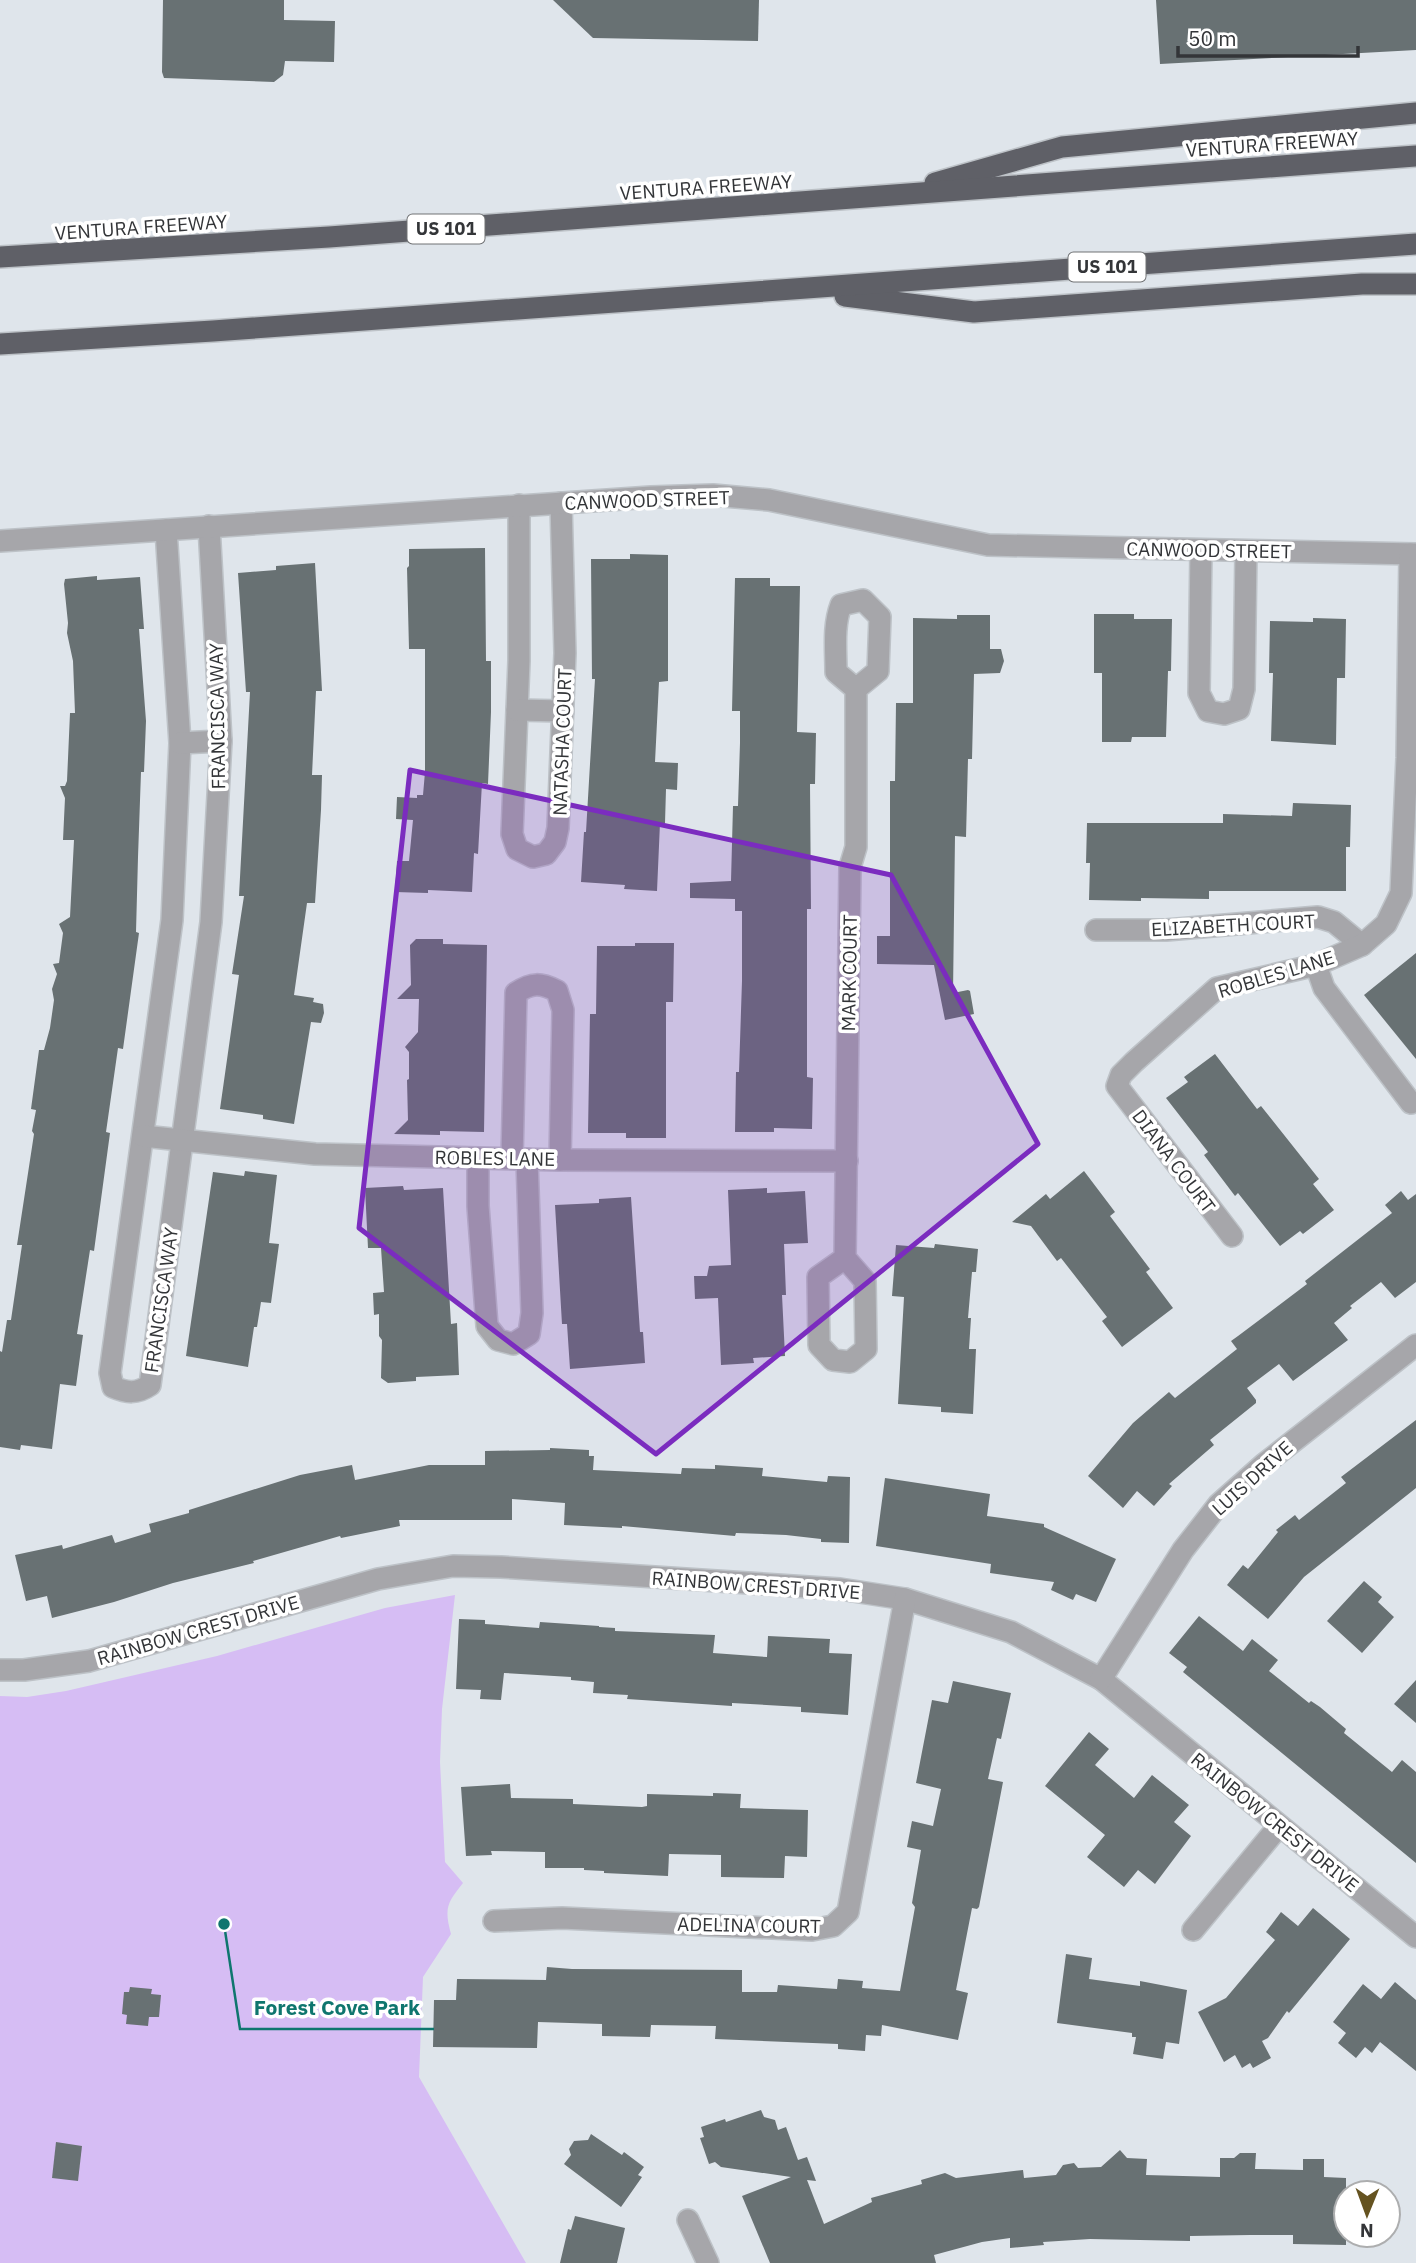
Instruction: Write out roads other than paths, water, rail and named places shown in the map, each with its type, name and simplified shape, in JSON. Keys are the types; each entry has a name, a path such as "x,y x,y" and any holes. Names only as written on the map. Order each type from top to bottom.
{"highway":[{"path":"892,196 1062,147 1416,113"},
{"name":"VENTURA FREEWAY","path":"0,257 330,237 1416,156"},
{"name":"US 101","path":"0,344 797,290 1416,244"},
{"path":"797,290 974,312 1362,284 1416,284"}],"street":[{"name":"CANWOOD STREET","path":"0,541 651,496 713,495 769,500 988,545 1413,554"},
{"name":"NATASHA COURT","path":"519,505 517,710 512,834 517,849 533,857 546,854 555,842 558,828 565,653 561,503"},
{"name":"FRANCISCA WAY","path":"166,530 180,743 172,920 110,1373 113,1387 124,1392 141,1391 150,1385 211,922 221,741 209,526"},
{"path":"1202,550 1199,693 1208,711 1224,714 1239,709 1244,689 1246,552"},
{"name":"ROBLES LANE","path":"1117,1086 1121,1075 1134,1062 1217,988 1316,965 1362,945 1386,924 1401,893 1411,758 1413,554"},
{"name":"MARK COURT","path":"845,1258 850,867 856,847 856,690"},
{"path":"517,710 562,711"},
{"path":"180,743 221,741"},
{"name":"ELIZABETH COURT","path":"1096,930 1166,930 1318,917 1334,922 1362,945"},
{"path":"172,920 211,922"},
{"path":"1316,965 1324,988 1411,1103"},
{"path":"478,1158 478,1206 487,1326 498,1340 513,1344 529,1334 532,1313 519,1159 516,993 525,987 541,983 557,990 563,1010 560,1160"},
{"name":"DIANA COURT","path":"1117,1086 1232,1236"},
{"name":"ROBLES LANE","path":"143,1136 315,1154 560,1160 847,1161"},
{"name":"LUIS DRIVE","path":"1101,1679 1183,1550 1219,1504 1416,1345"},
{"name":"RAINBOW CREST DRIVE","path":"0,1670 24,1670 89,1661 378,1579 453,1566 840,1589 905,1599 1011,1632 1101,1679 1416,1937"},
{"name":"ADELINA COURT","path":"494,1921 562,1918 812,1930 833,1926 848,1912 905,1599"},
{"path":"1193,1930 1279,1826"},
{"path":"688,2220 708,2263"}],"place":[{"name":"Forest Cove Park","path":"224,1924"}]}
